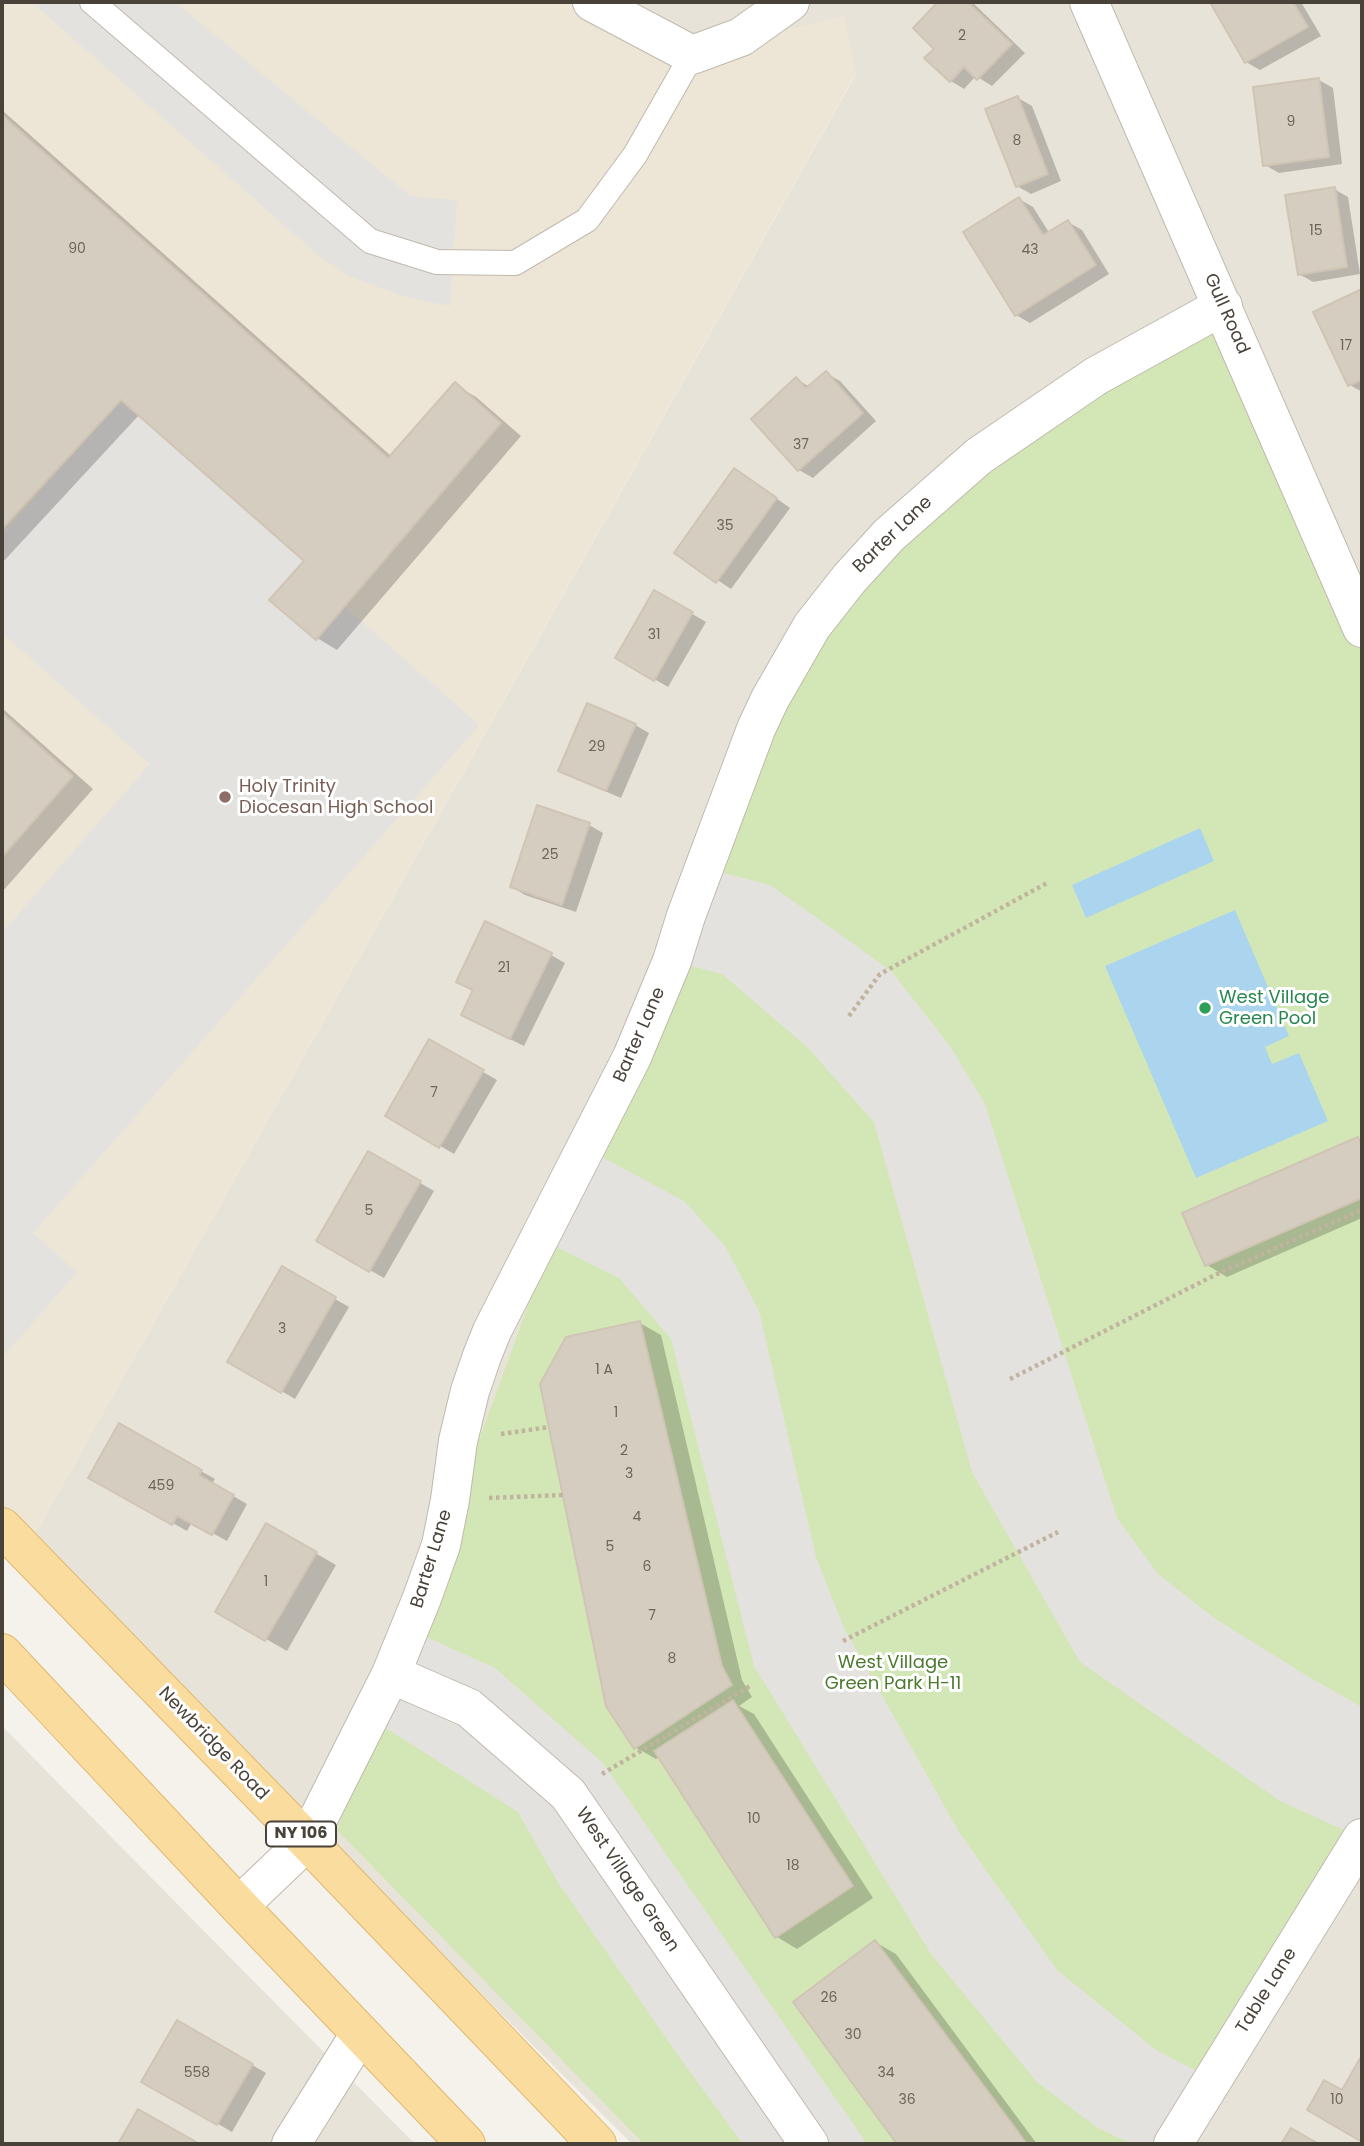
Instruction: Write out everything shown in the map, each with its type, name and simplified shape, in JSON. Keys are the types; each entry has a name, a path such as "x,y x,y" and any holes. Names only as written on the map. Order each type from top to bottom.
{"main road":[{"name":"Newbridge Road","path":"2,1527 597,2144"},
{"path":"2,1653 466,2144"}],"street":[{"path":"592,2 692,55 741,37 790,2"},
{"name":"Gull Road","path":"1089,2 1362,628"},
{"name":"Barter Lane","path":"239,1906 307,1841 391,1674 440,1545 450,1500 458,1441 470,1391 492,1331 632,1057 672,961 686,916 756,729 812,626 849,579 889,535 979,456 1096,376 1223,306"},
{"name":"West Village Green","path":"391,1674 469,1708 568,1794 809,2144"},
{"name":"Table Lane","path":"1173,2144 1362,1838"},
{"path":"292,2144 360,2034"}],"lane":[{"path":"92,2 370,241 437,262 515,263 587,220 635,155 692,55"}],"path":[{"path":"849,1016 880,974 1047,883"},
{"path":"1010,1379 1215,1275 1362,1210"},
{"path":"450,1500 563,1495"},
{"path":"843,1641 1058,1532"},
{"path":"568,1794 750,1686"}],"shaded area":[{"name":"Holy Trinity Diocesan High School","path":"2,2 591,2 694,52 844,16 856,73 27,1548 2,1521"},
{"path":"32,2 175,2 410,196 457,200 450,306 402,296 349,276 318,255"},
{"name":"West Village Green Park H-11","path":"586,2 1362,2 1362,2144 632,2144 294,1807 27,1548 856,74 692,55"},
{"path":"121,400 304,561 270,600 315,640 345,607 479,725 33,1233 77,1272 2,1358 2,933 150,764 2,633 2,535"},
{"path":"697,866 770,885 837,932 892,972 950,1046 985,1104 1117,1518 1158,1574 1214,1618 1362,1707 1362,1838 1280,1801 1080,1662 972,1472 874,1122 807,1047 722,974 672,961"},
{"path":"587,1149 684,1201 725,1246 759,1311 816,1557 844,1628 959,1832 1057,1970 1156,2050 1210,2078 1173,2144 1132,2144 1098,2128 1037,2082 931,1954 754,1666 671,1339 619,1278 540,1239"},
{"path":"420,1634 495,1668 603,1763 867,2144 743,2144 557,1881 518,1812 370,1718"},
{"path":"2,1726 191,1918 415,2144 2,2144"}],"green space":[{"name":"West Village Green Park H-11","path":"1217,314 1362,646 1362,1816 1155,2144 644,2144 337,1830 585,1149 770,699 976,461"}],"water":[{"path":"1200,828 1214,861 1086,918 1072,885"},
{"path":"1235,910 1289,1036 1265,1047 1272,1064 1299,1053 1328,1121 1196,1178 1105,966"}],"building":[{"path":"938,2 968,2 1012,44 977,80 964,67 950,82 924,58 934,49 913,28"},
{"path":"1293,2 1308,27 1245,63 1211,4"},
{"path":"1319,78 1329,157 1263,166 1253,87"},
{"path":"1018,96 1048,174 1016,187 985,109"},
{"path":"2,115 388,458 455,382 501,423 316,640 269,600 304,561 121,400 2,529"},
{"path":"1335,187 1347,267 1298,275 1285,195"},
{"path":"1019,197 1043,235 1068,220 1096,265 1015,316 963,232"},
{"path":"1362,289 1362,380 1348,386 1313,312"},
{"path":"826,371 863,413 798,471 751,419 796,377 806,388"},
{"path":"734,468 777,498 716,583 674,553"},
{"path":"654,590 693,612 654,681 615,658"},
{"path":"587,703 636,724 606,791 558,771"},
{"path":"2,713 73,776 2,857"},
{"path":"537,805 590,823 562,905 510,887"},
{"path":"485,921 552,953 510,1039 461,1015 473,990 456,982"},
{"path":"429,1039 484,1070 439,1148 385,1116"},
{"path":"1358,1137 1362,1147 1362,1198 1205,1266 1182,1213"},
{"path":"368,1151 421,1181 369,1272 316,1241"},
{"path":"282,1266 336,1297 281,1393 227,1362"},
{"path":"640,1321 722,1666 732,1685 634,1749 606,1706 540,1384 566,1337"},
{"path":"119,1423 202,1470 199,1475 234,1495 212,1535 177,1516 172,1525 88,1478"},
{"path":"266,1523 317,1552 265,1641 215,1612"},
{"path":"733,1700 853,1886 775,1938 654,1751"},
{"path":"875,1940 1027,2144 897,2144 793,2002"},
{"path":"177,2020 253,2064 217,2125 141,2082"},
{"path":"1362,2055 1362,2142 1307,2110 1324,2080 1342,2090"},
{"path":"138,2109 198,2143 118,2144"},
{"path":"1291,2128 1319,2144 1281,2144"}],"place":[{"name":"Holy Trinity Diocesan High School","path":"225,797"},
{"name":"West Village Green Pool","path":"1205,1008"}]}
